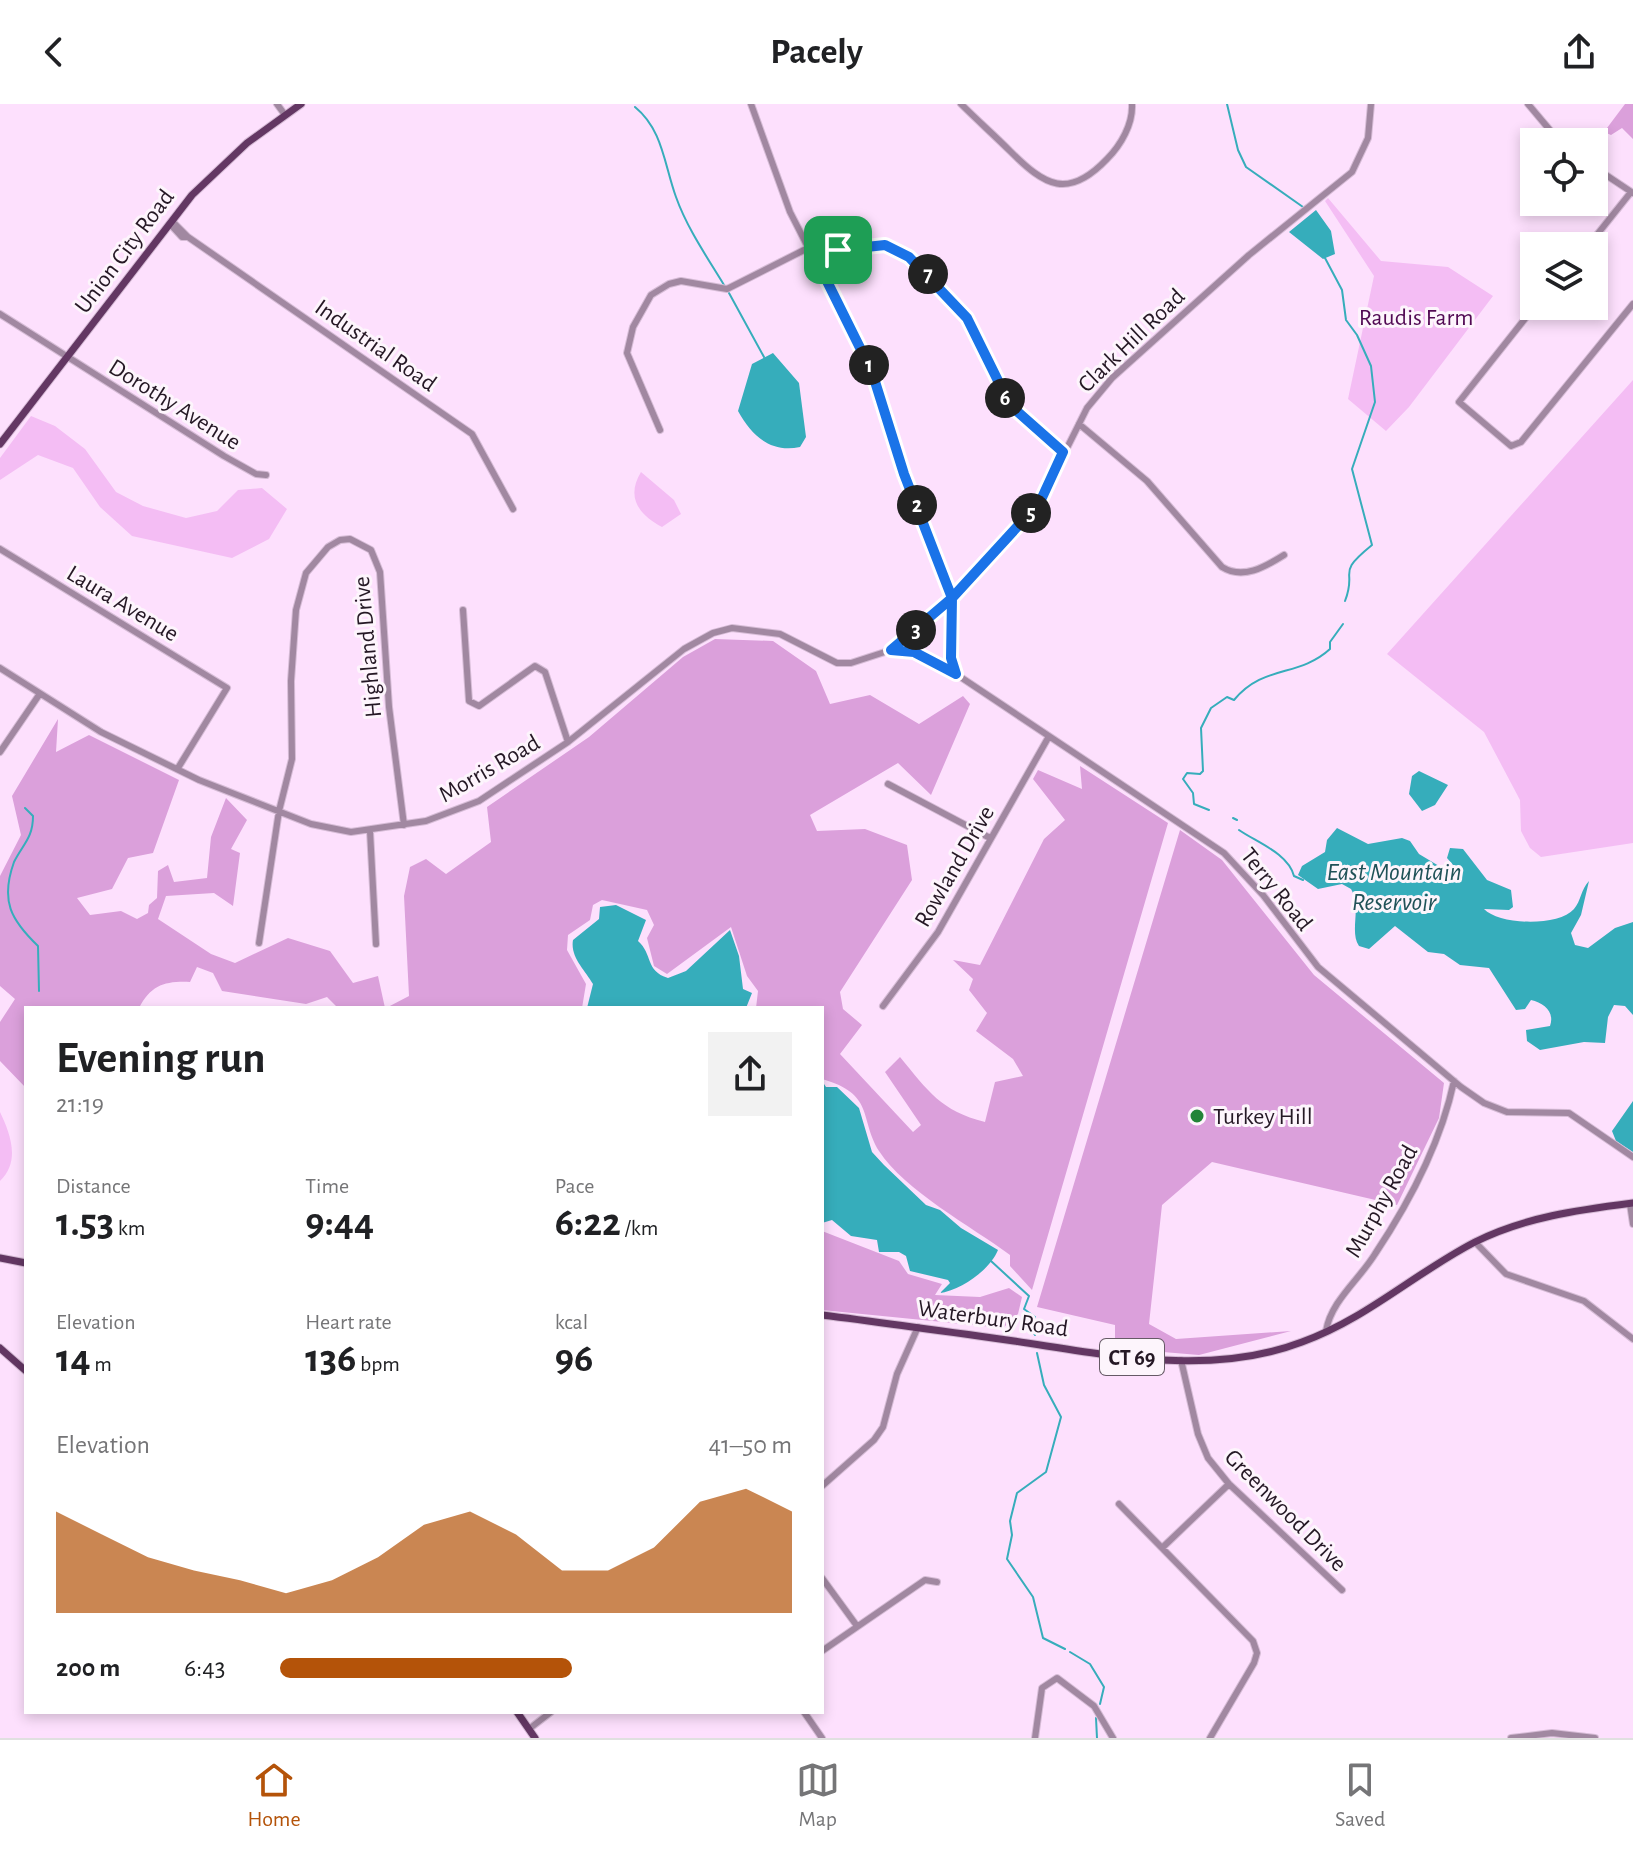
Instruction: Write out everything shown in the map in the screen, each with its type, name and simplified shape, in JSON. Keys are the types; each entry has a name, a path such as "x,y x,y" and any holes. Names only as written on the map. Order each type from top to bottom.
{"main road":[{"name":"Union City Road","path":"0,444 205,181 301,104"},
{"name":"CT 69","path":"1475,1242 1550,1215 1631,1203"},
{"name":"Waterbury Road","path":"824,1315 1125,1357 1206,1361 1260,1353 1302,1342 1379,1305 1475,1242"},
{"path":"0,1258 24,1263"},
{"path":"0,1348 24,1369"},
{"path":"518,1714 535,1738"}],"street":[{"path":"277,104 285,115"},
{"path":"751,104 772,171 872,372 904,474 952,598 950,648 956,674"},
{"path":"961,104 1032,173 1048,183 1063,185 1078,182 1111,155 1128,128 1132,104"},
{"name":"Clark Hill Road","path":"891,650 952,598 1040,502 1063,452 1097,394 1136,353 1352,172 1368,138 1371,104"},
{"path":"1528,104 1548,128"},
{"path":"1600,232 1632,193 1608,177"},
{"name":"Industrial Road","path":"170,224 182,237 188,237 472,434 513,509"},
{"path":"814,255 885,245 909,257 967,318 1010,405 1063,452"},
{"path":"660,430 627,353 633,327 651,295 681,281 727,289 810,247"},
{"path":"1524,320 1459,402 1511,446 1521,442 1633,304"},
{"name":"Dorothy Avenue","path":"0,314 224,456 256,474 266,475"},
{"path":"1079,424 1147,481 1222,567 1231,573 1244,573 1284,555"},
{"name":"Highland Drive","path":"259,943 279,811 292,759 291,681 300,591 306,573 328,547 340,540 350,539 371,550 380,572 389,707 404,825"},
{"name":"Laura Avenue","path":"0,549 227,688 178,768"},
{"path":"463,610 469,701 479,706 535,666 541,668 568,742"},
{"name":"Morris Road","path":"0,668 101,732 236,796 336,831 370,831 440,818 470,806 568,742 684,649 713,633 732,628 780,634 837,663 851,663 891,650"},
{"name":"Terry Road","path":"891,650 914,652 956,674 1224,853 1263,895 1318,967 1484,1103 1507,1112 1555,1110 1569,1113 1633,1157"},
{"path":"0,752 39,695"},
{"name":"Rowland Drive","path":"883,1006 938,932 1048,738"},
{"path":"888,784 990,838"},
{"path":"370,831 376,944"},
{"name":"Murphy Road","path":"1326,1331 1329,1315 1373,1258 1399,1213 1445,1121 1454,1081"},
{"path":"1631,1203 1633,1224"},
{"path":"1475,1242 1506,1274 1584,1301 1633,1339"},
{"path":"824,1484 864,1450 883,1427 897,1374 918,1327"},
{"name":"Greenwood Drive","path":"1181,1360 1198,1434 1208,1458 1229,1484 1342,1590"},
{"path":"1162,1548 1229,1484"},
{"path":"1119,1504 1253,1641 1257,1653 1210,1738"},
{"path":"824,1650 925,1580 937,1582"},
{"path":"824,1581 857,1626"},
{"path":"1035,1738 1042,1688 1057,1678 1094,1706 1113,1738"},
{"path":"529,1729 548,1714"},
{"path":"805,1714 822,1738"},
{"path":"1511,1738 1552,1733 1595,1738"}],"green space":[{"name":"Raudis Farm","path":"1328,198 1381,261 1448,267 1493,296 1409,407 1386,431 1348,399 1374,276 1325,201"},
{"path":"1633,380 1633,843 1541,857 1530,848 1521,831 1520,800 1484,732 1387,654"},
{"path":"31,416 55,426 85,449 116,492 143,506 186,518 217,511 238,490 262,488 287,509 269,539 232,558 132,536 100,507 73,468 38,455 0,480 0,458"},
{"path":"641,472 674,500 681,514 662,527 646,516 637,504 635,489"},
{"path":"0,1112 10,1138 12,1156 0,1181"}],"shaded area":[{"path":"1625,104 1633,104 1633,139 1622,128 1611,135 1607,128"},
{"path":"715,639 773,641 816,671 830,704 870,695 919,724 963,696 970,704 931,795 898,763 810,815 817,831 865,829 907,845 912,880 840,992 843,1009 862,1025 840,1054 913,1132 921,1125 885,1072 900,1057 946,1106 985,1122 995,1082 1023,1076 1013,1059 976,1031 987,1013 969,990 973,979 953,960 980,965 1044,839 1065,820 1033,779 1038,770 1082,789 1080,766 1168,823 1032,1290 1010,1266 1010,1255 922,1194 890,1166 873,1139 858,1100 839,1085 824,1080 824,1006 756,1006 758,991 747,976 731,927 667,974 654,966 647,938 654,925 647,910 602,900 593,905 590,920 568,935 567,950 586,984 582,1006 390,1006 409,996 404,896 410,867 426,859 446,874 491,842 487,807 589,737 683,657"},
{"path":"58,719 56,752 89,735 179,780 153,853 128,858 112,889 77,898 90,915 121,911 137,919 148,913 149,905 157,898 158,871 168,865 174,882 207,878 211,837 226,798 247,820 231,849 240,853 233,906 214,893 166,896 158,919 211,954 235,963 288,938 330,951 353,983 378,976 385,1006 336,1006 327,997 306,1004 222,991 213,973 197,967 190,982 160,986 140,1006 24,1006 24,1086 0,1061 0,1022 15,999 0,986 0,876 21,835 12,796"},
{"path":"1180,830 1222,860 1314,975 1444,1083 1439,1118 1397,1205 1212,1162 1162,1205 1149,1324 1176,1339 1291,1331 1199,1355 1115,1348 1115,1325 1037,1307"},
{"path":"824,1232 899,1261 908,1274 942,1284 935,1295 980,1297 1009,1288 1022,1297 1018,1314 1003,1328 824,1310"}],"water":[{"path":"1316,210 1331,231 1335,254 1323,259 1289,232"},
{"path":"773,353 799,383 806,437 800,447 780,447 763,441 749,428 738,411 752,364"},
{"path":"1419,771 1448,785 1435,805 1422,811 1409,794 1412,776"},
{"name":"East Mountain Reservoir","path":"1337,828 1368,844 1402,838 1410,841 1419,854 1459,878 1460,873 1447,858 1450,848 1463,849 1487,880 1511,890 1513,907 1509,910 1484,909 1515,921 1542,921 1566,915 1574,909 1589,881 1581,915 1571,933 1575,945 1588,948 1615,928 1633,922 1633,1015 1625,1006 1614,1005 1608,1017 1605,1043 1584,1042 1540,1050 1527,1041 1526,1030 1550,1026 1550,1012 1531,1000 1525,1009 1516,1010 1489,968 1460,965 1444,954 1428,952 1395,926 1369,949 1359,946 1351,889 1342,884 1318,889 1298,875 1302,866 1325,852 1327,840"},
{"path":"616,905 646,920 638,941 652,967 668,978 686,971 730,930 739,956 743,989 752,993 747,1006 588,1006 593,984 576,958 573,940 599,919 600,907"},
{"path":"824,1084 826,1087 837,1087 859,1108 872,1152 884,1165 926,1205 940,1210 961,1228 998,1250 989,1265 974,1278 940,1293 950,1283 948,1280 910,1271 906,1256 899,1252 879,1252 877,1240 851,1236 832,1220 824,1222"},
{"path":"1633,1101 1633,1152 1616,1141 1612,1131"}],"waterway":[{"path":"1227,104 1238,150 1246,167 1303,207"},
{"path":"635,107 652,126 681,209 724,285"},
{"path":"1325,258 1342,290 1346,320 1357,335 1371,366 1375,402 1352,469 1372,545 1350,568 1345,601"},
{"path":"729,293 764,357"},
{"path":"1209,810 1194,804 1193,793 1183,779 1187,773 1200,774 1203,771 1201,728 1211,708 1227,697 1234,700 1257,681 1318,658 1330,649 1330,642 1343,624"},
{"path":"25,808 33,816 33,824 14,862 8,899 15,918 38,946 39,991"},
{"path":"1233,818 1237,820"},
{"path":"1239,830 1271,849 1291,868 1294,876 1303,880"},
{"path":"991,1261 1029,1296 1024,1309 1035,1317 1031,1328 1035,1335"},
{"path":"1037,1353 1044,1385 1061,1417 1046,1472 1017,1493 1010,1521 1012,1535 1007,1559 1033,1597 1043,1638 1065,1649"},
{"path":"1070,1652 1090,1664 1104,1687 1100,1704"},
{"path":"1096,1718 1097,1738"}],"place":[{"name":"Turkey Hill","path":"1197,1116"}],"route":[{"path":"838,250 814,255 872,372 898,446 904,474 933,541 952,598 944,608 891,650 914,652 956,674 951,658 949,615 952,598 1040,502 1063,452 1010,405 967,318 909,257 898,248 885,245 838,250"}]}
